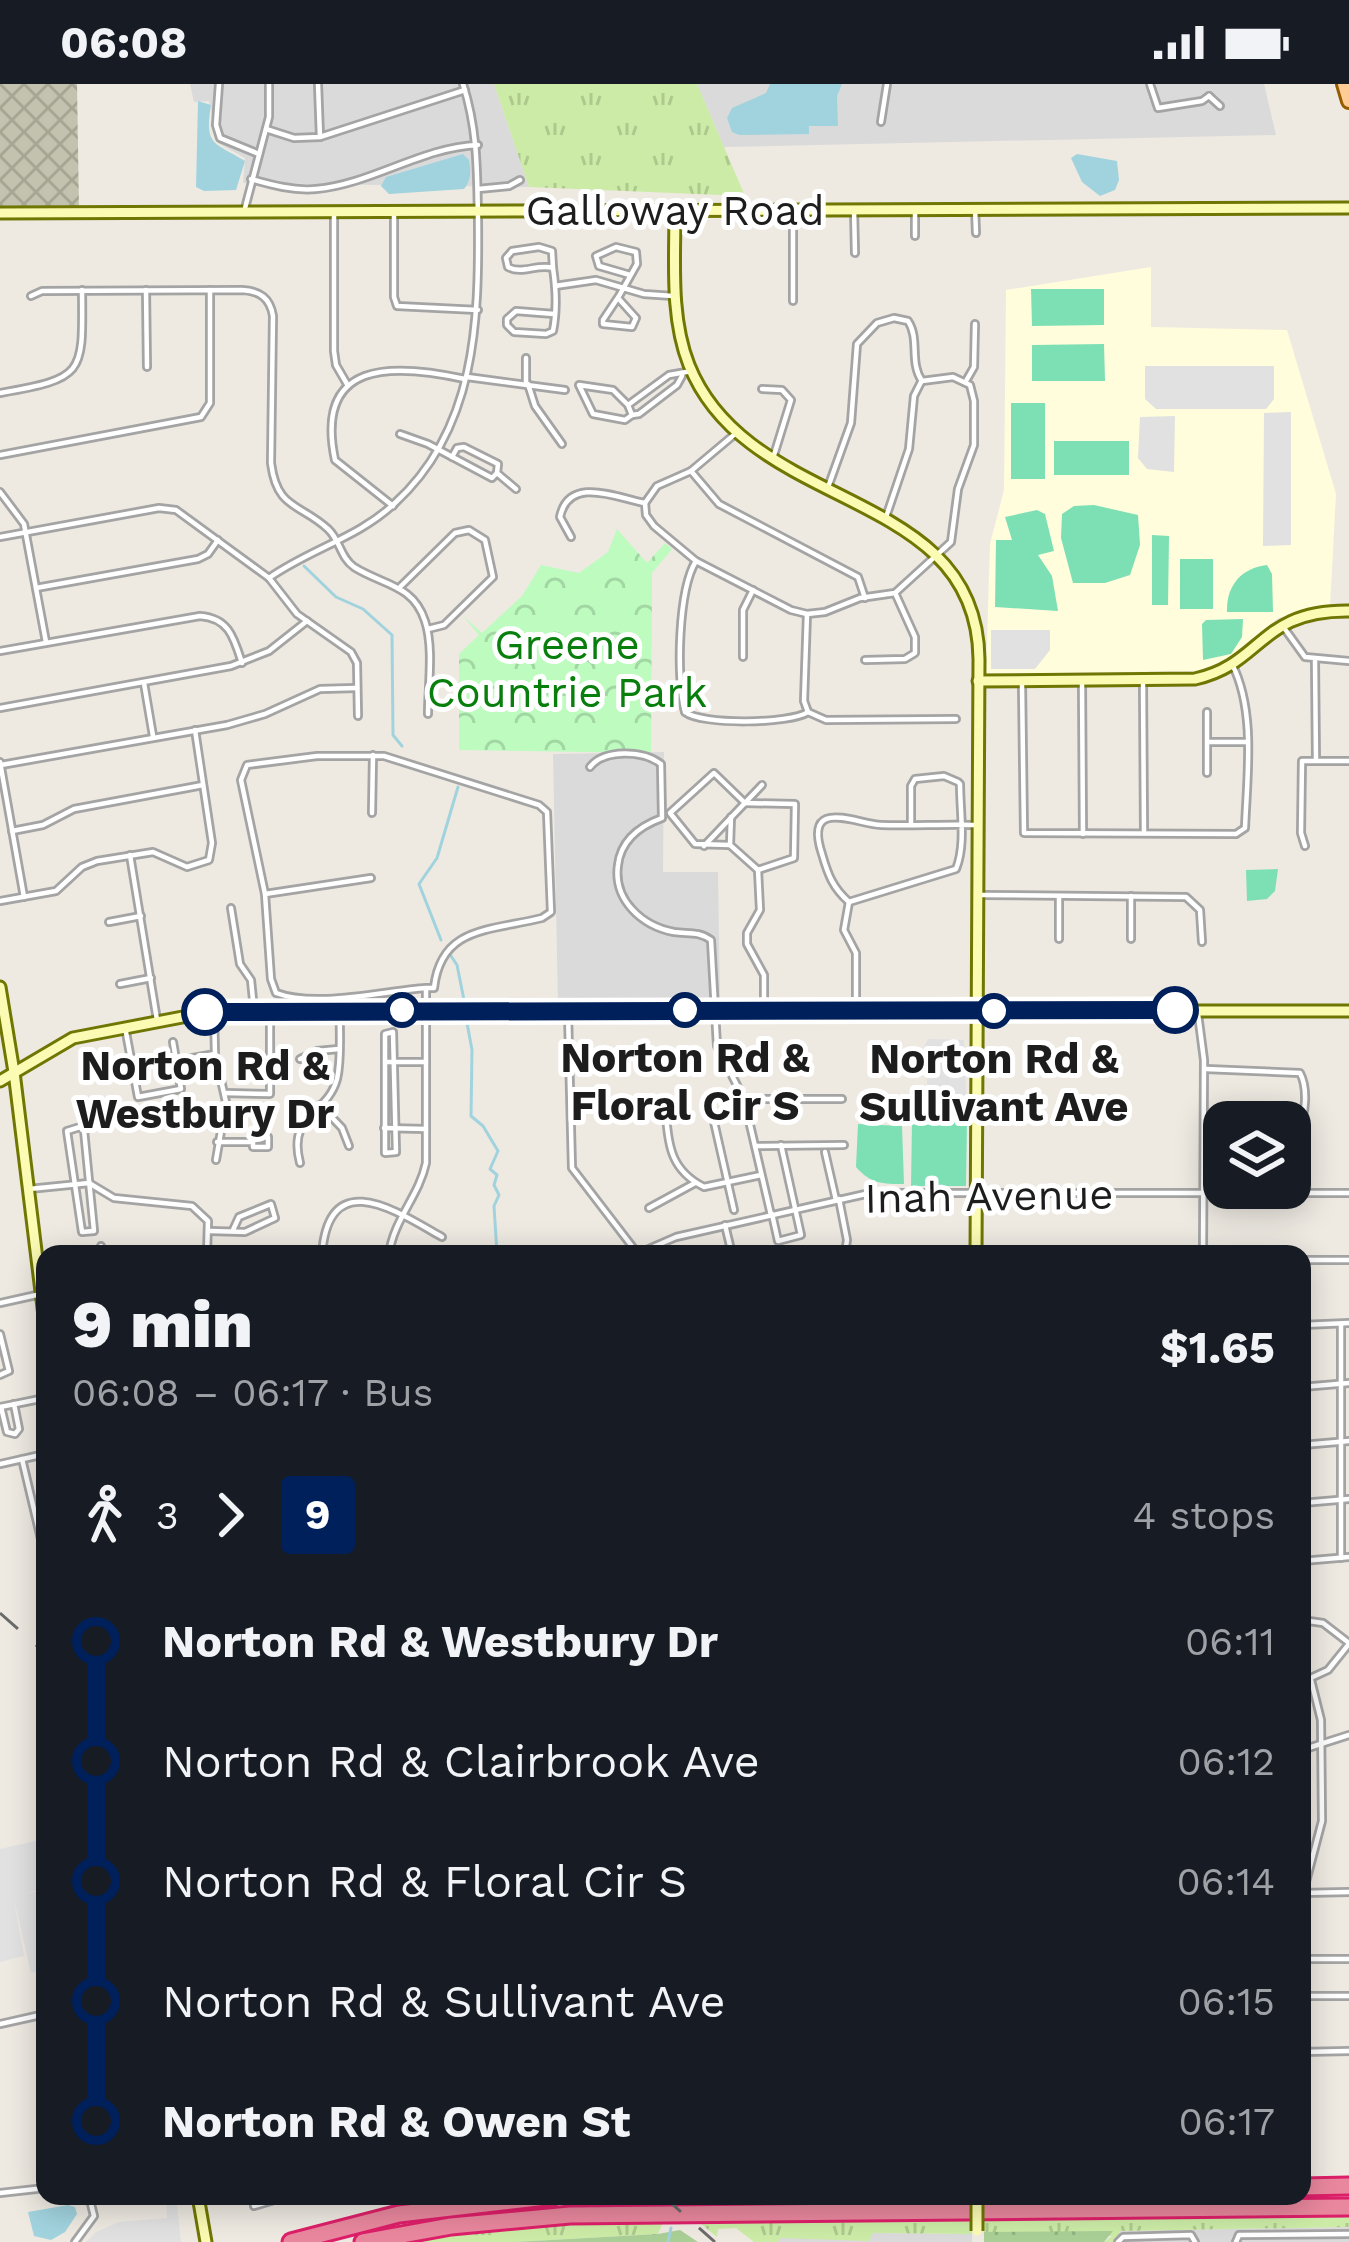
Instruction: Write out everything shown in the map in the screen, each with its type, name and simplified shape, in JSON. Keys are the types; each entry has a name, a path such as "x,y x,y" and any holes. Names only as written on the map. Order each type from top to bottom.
{"highway":[{"path":"1311,2186 1349,2186"},
{"path":"291,2242 429,2209 467,2205"},
{"path":"363,2242 451,2226 569,2215 1349,2207"}],"main road":[{"path":"1344,84 1349,101"}],"street":[{"path":"219,84 215,125 220,138 259,154"},
{"path":"244,212 266,129 269,84"},
{"path":"318,84 320,137"},
{"path":"881,122 887,84"},
{"path":"1150,84 1158,108 1202,101 1209,96 1211,84"},
{"path":"266,129 294,138 320,137 464,87 478,146 478,310 467,378 439,449 393,506 372,524 269,578"},
{"path":"1209,96 1220,106"},
{"path":"251,179 320,189 452,147 478,146"},
{"path":"478,189 520,180"},
{"path":"975,208 976,233"},
{"name":"Galloway Road","path":"0,213 1349,208"},
{"path":"675,209 679,329 687,373 710,404 735,434 771,460 885,520 938,556 969,605 978,638 976,1245"},
{"path":"794,209 794,301"},
{"path":"854,209 855,253"},
{"path":"915,209 915,236"},
{"path":"334,211 334,351 347,384"},
{"path":"394,211 397,306 478,310"},
{"path":"618,298 636,318 632,327 603,324 618,298 630,275 638,258 632,249 616,247 596,256 598,266 630,275"},
{"path":"553,268 512,271 506,258 512,251 552,251 555,286 554,314 553,331 514,332 507,325 516,311 554,314"},
{"path":"555,286 596,280 644,294 676,296"},
{"path":"0,393 57,382 74,369 82,351 82,290"},
{"path":"146,290 147,367"},
{"path":"0,455 201,417 211,396 210,290"},
{"path":"31,296 42,291 249,290 267,299 273,316 271,463 275,485 290,505 330,531 350,565 400,587 421,613 427,629 428,714"},
{"path":"827,490 851,423 857,344 869,328 901,318 911,325 915,367 922,380"},
{"path":"966,381 974,367 976,324"},
{"path":"526,358 527,384 535,406 562,444"},
{"path":"393,506 334,460 333,407 347,384 374,373 434,373 565,390"},
{"path":"628,405 669,375 687,373"},
{"path":"632,415 613,390 579,385 593,414 625,420 639,414 687,373"},
{"path":"735,434 691,471 657,486 646,503 654,526 696,561 807,614 895,593 938,556 955,534 958,489 974,446 973,393 966,381 953,377 922,380"},
{"path":"885,520 909,449 914,396 922,380"},
{"path":"762,389 782,390 791,400 782,439 771,460"},
{"path":"400,434 492,478 497,473 498,464 464,446 452,457"},
{"path":"691,471 719,504 858,577 865,598"},
{"path":"497,473 516,489"},
{"path":"572,537 560,517 562,507 572,498 603,491 646,503"},
{"path":"0,492 16,510 26,532 46,642"},
{"path":"0,537 165,508 181,513 269,578 289,606 351,652 357,663 358,716"},
{"path":"400,587 455,533 477,533 485,540 492,561 491,583 444,625 427,629"},
{"path":"36,588 198,559 218,540"},
{"path":"696,561 682,599 685,712 698,720 795,719 808,712"},
{"path":"743,657 743,610 753,590"},
{"path":"865,660 905,659 916,649 895,593"},
{"path":"978,681 1195,679 1232,664 1281,623 1304,614 1349,611"},
{"path":"807,614 804,700 808,712 826,720 956,719"},
{"path":"0,651 212,617 230,630 242,663"},
{"path":"0,708 242,663 269,651 307,621"},
{"path":"1281,623 1299,653 1315,661 1348,661"},
{"path":"1315,661 1316,760"},
{"path":"1022,680 1024,833 1244,832 1245,698 1232,664"},
{"path":"1082,680 1082,834"},
{"path":"1143,680 1144,833"},
{"path":"144,683 153,737"},
{"path":"24,897 0,763 195,730 266,714 320,689 357,688"},
{"path":"1207,712 1207,773"},
{"path":"0,901 56,891 88,864 130,855 153,853 187,867 209,860 212,843 195,730"},
{"path":"1207,742 1246,742"},
{"path":"372,813 373,755"},
{"path":"373,755 409,761 539,805 548,820 551,912 453,943 439,960 434,988 286,997 276,993 271,980 265,894 241,780 244,768 258,761 373,755"},
{"path":"590,767 604,755 649,755 661,764 662,818 640,828 626,843 618,862 619,887 626,902 646,922 708,937 719,1053 744,1099 778,1240 801,1235 781,1145"},
{"path":"1305,846 1302,761 1349,761"},
{"path":"758,870 794,858 795,805 745,802 714,772 672,811 671,818 695,844 730,845 758,870 760,910 747,938 748,950 764,975 764,1010"},
{"path":"849,902 956,869 961,853 960,784 956,779 918,776 913,782 911,824"},
{"path":"12,831 43,825 74,808 203,785"},
{"path":"704,846 762,785"},
{"path":"730,845 731,816"},
{"path":"849,902 834,890 817,834 823,824 851,816 874,825 976,825"},
{"path":"130,855 157,1019"},
{"path":"265,894 371,878"},
{"path":"976,895 1179,896 1192,900 1200,910 1202,942"},
{"path":"1059,896 1059,939"},
{"path":"1131,896 1131,939"},
{"path":"849,902 844,930 856,953 856,1011"},
{"path":"231,908 254,1010"},
{"path":"109,922 141,916"},
{"path":"119,984 151,978"},
{"path":"0,987 36,1250"},
{"path":"392,1245 401,1214 425,1169 426,988"},
{"path":"225,1094 270,1094 270,1010"},
{"path":"568,1010 572,1168 630,1245"},
{"path":"214,1011 215,1054 225,1094 216,1160"},
{"path":"0,1081 66,1040 214,1011 1349,1011"},
{"path":"300,1163 299,1130 336,1082 340,1011"},
{"path":"1198,1011 1204,1101"},
{"path":"125,1025 138,1097 181,1088 173,1042"},
{"path":"393,1032 396,1152 385,1153 385,1062 386,1034 393,1032"},
{"path":"300,1059 339,1049"},
{"path":"176,1061 215,1054"},
{"path":"385,1062 426,1062"},
{"path":"1204,1069 1300,1073 1304,1101"},
{"path":"744,1099 842,1099"},
{"path":"320,1105 345,1133 349,1146"},
{"path":"712,1113 734,1210"},
{"path":"666,1114 669,1154 695,1184 704,1187 761,1175"},
{"path":"80,1127 84,1130 89,1183 94,1231 82,1232 67,1131 80,1127"},
{"path":"384,1128 426,1130"},
{"path":"217,1142 253,1142"},
{"path":"754,1146 844,1145"},
{"path":"825,1152 846,1245"},
{"path":"29,1189 89,1183 114,1198 192,1206 205,1216 208,1245"},
{"path":"649,1208 695,1184"},
{"name":"Inah Avenue","path":"658,1245 870,1193 1203,1193"},
{"name":"Inah Avenue","path":"1311,1193 1349,1193"},
{"path":"323,1245 326,1227 339,1209 369,1201 442,1237"},
{"path":"210,1231 245,1232 275,1218 271,1204 239,1217 233,1230"},
{"path":"1204,1209 1204,1245"},
{"path":"725,1225 730,1245"},
{"path":"1311,1260 1349,1259"},
{"path":"0,1303 36,1295"},
{"path":"1311,1325 1345,1324 1346,1499 1345,1558 1311,1560"},
{"path":"0,1334 9,1372 0,1375"},
{"path":"1311,1386 1345,1383"},
{"path":"14,1404 19,1429 15,1435 7,1432 0,1407 36,1399"},
{"path":"1311,1444 1345,1441"},
{"path":"0,1464 36,1456"},
{"path":"22,1459 36,1510"},
{"path":"1311,1502 1346,1499"},
{"path":"1311,1621 1323,1623 1349,1643 1331,1667 1311,1680 1320,1709 1322,1746 1321,1832 1311,1865"},
{"path":"1311,1748 1349,1735"},
{"path":"1311,1894 1349,1892"},
{"path":"1311,1959 1349,1959"},
{"path":"1311,1996 1349,1996"},
{"path":"0,2024 36,2016"},
{"path":"1311,2052 1349,2051"},
{"path":"0,2193 36,2189"},
{"path":"75,2242 94,2216 91,2205"},
{"path":"200,2205 206,2242"},
{"path":"977,2205 977,2236"},
{"path":"1333,2242 1336,2234"},
{"path":"1237,2239 1349,2234"},
{"path":"1119,2241 1195,2239"}],"shaded area":[{"path":"0,84 77,84 79,208 0,208"},
{"path":"190,84 494,84 529,187 243,183 245,158 218,143 209,101 194,102"},
{"path":"697,84 1264,84 1276,135 724,147"},
{"path":"1151,267 1151,327 1287,330 1336,494 1330,606 1278,618 1229,659 1200,671 986,674 990,544 1004,490 1006,290"},
{"path":"1145,366 1274,366 1274,399 1266,409 1156,409 1145,399"},
{"path":"1291,412 1291,545 1263,546 1264,413"},
{"path":"1175,416 1174,472 1147,469 1138,458 1140,417"},
{"path":"991,630 1050,630 1050,650 1035,669 991,669"},
{"path":"664,752 663,872 718,872 720,1002 558,1005 553,754"},
{"path":"928,1039 964,1040 967,1112 862,1109 863,1097 927,1098 927,1068 920,1055"},
{"path":"36,1841 36,1890 23,1894 36,1892 36,1972 31,1973 13,1895 24,1956 0,1962 0,1849"},
{"path":"166,2205 177,2205 181,2242 86,2242 119,2222 167,2218"},
{"path":"1349,2227 1349,2242 1117,2242 1119,2231"},
{"path":"972,2234 972,2242 778,2242 779,2238"}],"green space":[{"path":"494,84 697,84 745,196 529,187"},
{"path":"1031,289 1104,289 1104,325 1032,326"},
{"path":"1104,344 1105,381 1032,381 1032,345"},
{"path":"1011,403 1045,403 1045,479 1011,479"},
{"path":"1054,441 1129,441 1129,475 1054,475"},
{"path":"1094,505 1138,515 1140,545 1130,575 1105,583 1073,583 1061,538 1062,514 1074,506"},
{"path":"1037,510 1045,514 1054,551 1038,555 1052,576 1058,611 995,607 996,540 1012,540 1005,517"},
{"name":"Greene Countrie Park","path":"617,529 647,563 665,543 672,549 652,573 651,753 459,750 459,654 479,635 463,616 482,633 522,596 541,565 579,573 608,552"},
{"path":"1152,535 1169,536 1168,605 1152,605"},
{"path":"1180,559 1213,559 1213,609 1180,609"},
{"path":"1267,565 1272,574 1273,612 1227,612 1237,580"},
{"path":"1243,619 1242,637 1231,654 1203,660 1202,624"},
{"path":"1278,869 1275,891 1267,899 1247,901 1246,870"},
{"path":"967,1121 966,1186 911,1186 912,1123"},
{"path":"858,1124 902,1126 904,1184 877,1182 856,1167"},
{"path":"1349,2212 1349,2227 1120,2231 1117,2242 1104,2242 1112,2236 984,2232 984,2216"},
{"path":"971,2217 972,2234 873,2233 869,2241 780,2238 778,2242 754,2242 736,2228 718,2229 717,2237 695,2219"},
{"path":"664,2220 658,2234 515,2242 392,2242 494,2227"},
{"path":"680,2230 698,2242 515,2242 658,2234"},
{"path":"1113,2231 1104,2242 984,2242 984,2232"}],"water":[{"path":"770,84 842,84 837,96 838,126 809,126 809,134 732,132 727,118 732,108 766,93"},
{"path":"198,101 211,105 209,129 214,142 245,161 236,190 196,187"},
{"path":"463,154 470,168 464,189 389,194 381,186 386,177"},
{"path":"1077,154 1117,161 1115,190 1100,196 1082,182 1071,158"},
{"path":"68,2205 77,2214 65,2232 51,2240 34,2236 28,2212"}],"waterway":[{"path":"304,566 336,597 363,609 392,635 393,735 402,746"},
{"path":"441,940 419,884 437,858 458,787"},
{"path":"451,956 464,1000"},
{"path":"467,1023 472,1050 471,1116 498,1151 490,1169 497,1175 494,1185 499,1195 494,1206 496,1245"},
{"path":"668,2242 671,2228"}],"railway":[{"path":"0,1613 36,1645"},
{"path":"673,2205 715,2242"}],"bus line":[{"name":"9","path":"205,1012 1175,1010"}],"place":[{"name":"Norton Rd & Floral Cir S","path":"685,1010"},
{"name":"Norton Rd & Sullivant Ave","path":"994,1011"},
{"name":"Norton Rd & Westbury Dr","path":"205,1012"}]}
